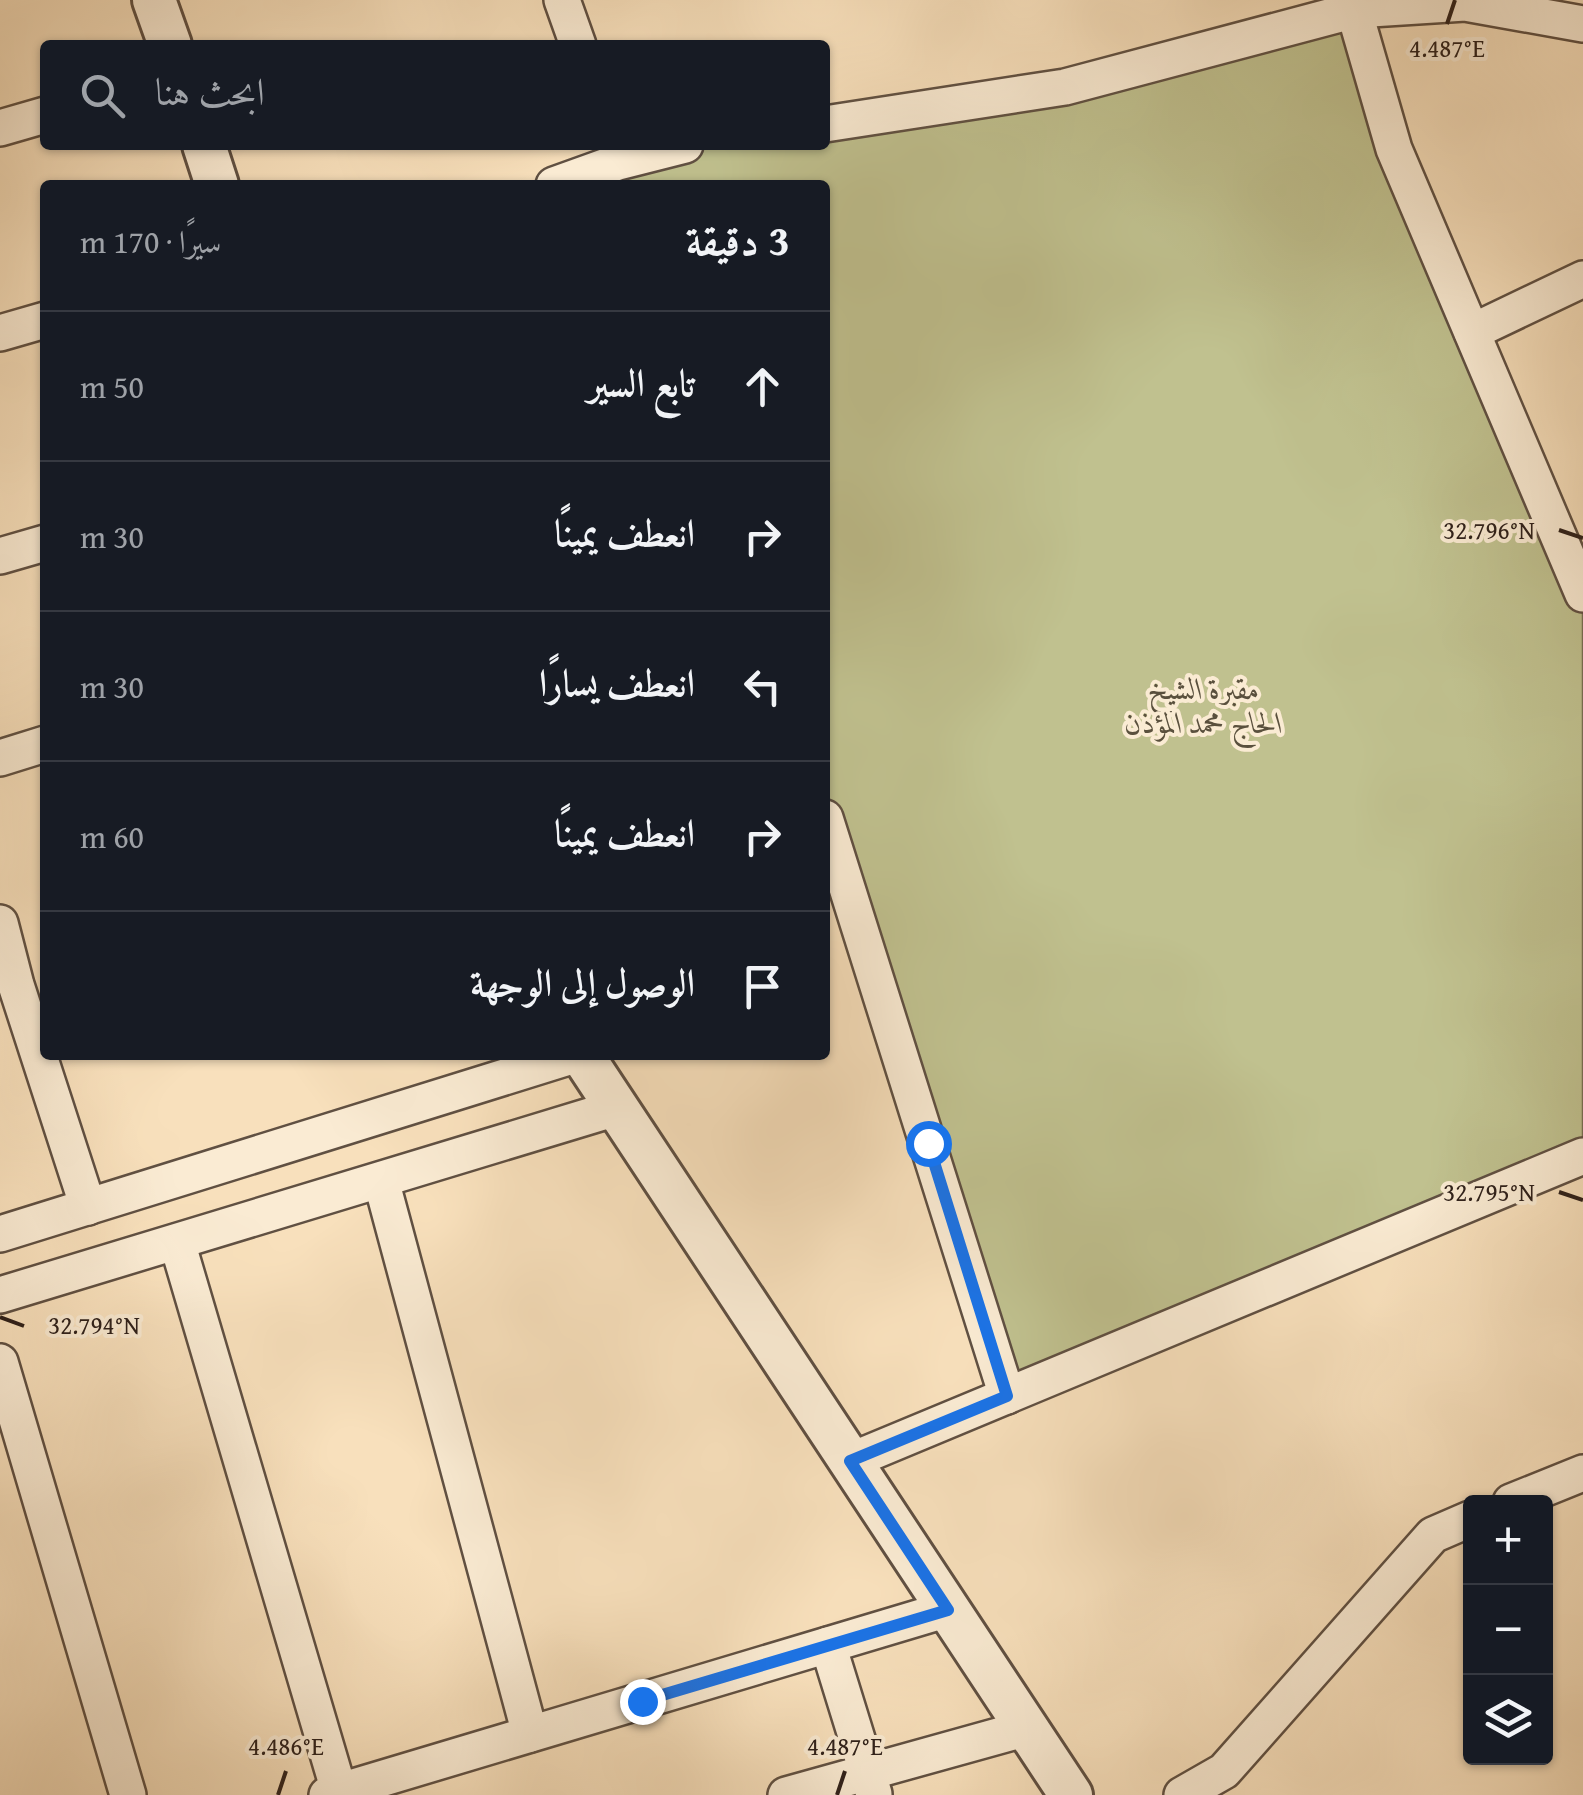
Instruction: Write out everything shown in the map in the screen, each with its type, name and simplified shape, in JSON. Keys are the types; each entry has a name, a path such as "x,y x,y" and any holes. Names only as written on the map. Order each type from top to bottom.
{"street":[{"path":"154,0 168,40"},
{"path":"562,0 576,40"},
{"path":"830,123 1065,87 1353,5 1465,3 1583,24"},
{"path":"1353,5 1394,149 1472,332 1568,515 1583,594"},
{"path":"0,128 40,116"},
{"path":"206,150 215,180"},
{"path":"569,180 667,150"},
{"path":"1472,332 1583,279"},
{"path":"0,333 40,321"},
{"path":"0,556 40,544"},
{"path":"0,758 40,746"},
{"path":"830,834 1007,1396"},
{"path":"0,923 40,1047"},
{"path":"44,1060 88,1207"},
{"path":"0,1234 562,1060"},
{"path":"582,1060 1072,1795"},
{"path":"0,1295 616,1108"},
{"path":"850,1461 1583,1156"},
{"path":"381,1180 530,1734"},
{"path":"177,1242 333,1793 948,1610"},
{"path":"0,1362 128,1795"},
{"path":"1528,1495 1583,1473"},
{"path":"1182,1795 1224,1770 1433,1535 1463,1522"},
{"path":"828,1646 871,1784"},
{"path":"786,1795 871,1784 1027,1728"}],"green space":[{"name":"مقبرة الشيخ الحاج محمد المؤذن","path":"1355,10 1583,594 1583,1156 1007,1396 830,834 830,180 623,180 618,162 685,150 830,150 830,124"}],"route":[{"path":"642,1701 948,1610 850,1461 1007,1396 928,1143"}]}
